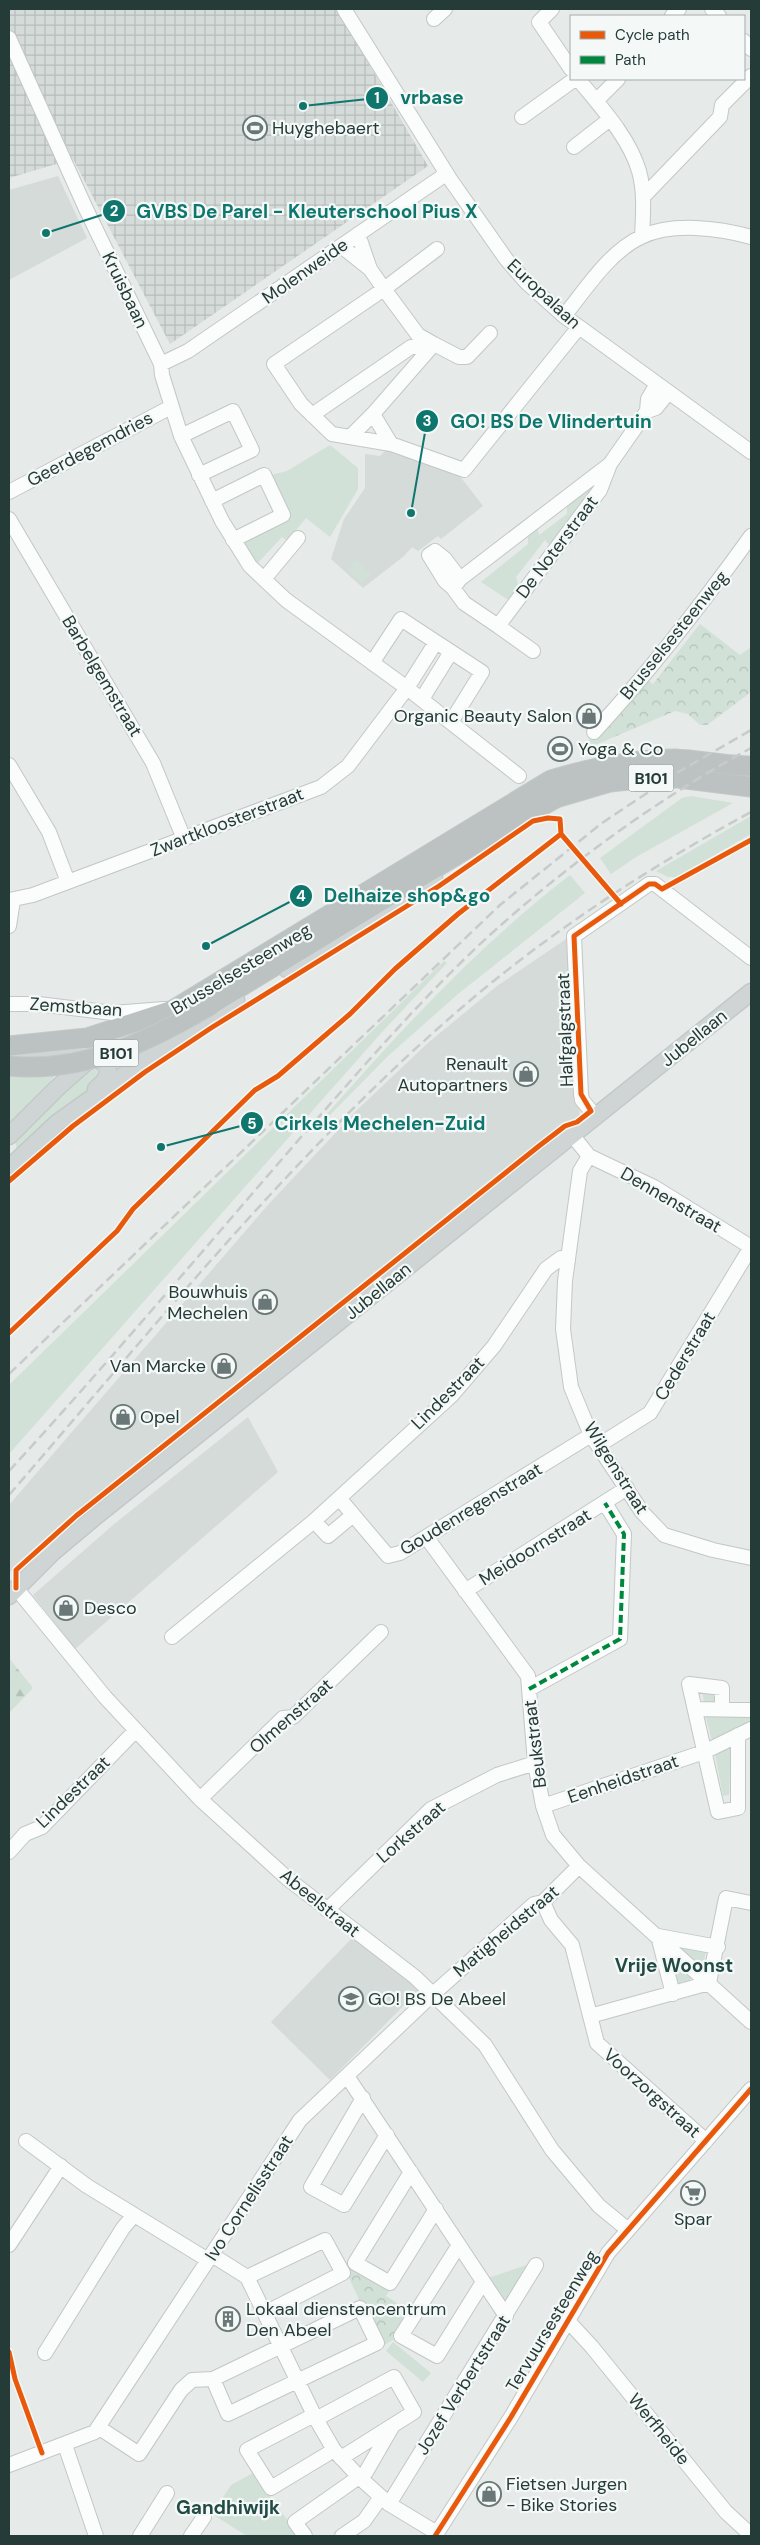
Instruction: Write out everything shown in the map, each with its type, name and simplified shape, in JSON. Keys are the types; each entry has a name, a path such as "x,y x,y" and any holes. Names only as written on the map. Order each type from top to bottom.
{"highway":[{"name":"B101","path":"570,783 605,766 652,760 675,759 751,766"},
{"name":"B101","path":"570,783 678,778 751,787"},
{"name":"Brusselsesteenweg","path":"518,820 556,798 570,783"},
{"name":"Brusselsesteenweg","path":"165,1009 423,860 535,789 570,783"},
{"name":"B101","path":"9,1066 66,1064 123,1051 156,1036 518,820"},
{"name":"B101","path":"9,1046 87,1038 165,1009"}],"main road":[{"name":"Brusselsesteenweg","path":"9,1168 57,1123 136,1066 241,997 396,904 518,820"},
{"name":"Jubellaan","path":"13,1592 80,1528 751,992"},
{"name":"Brusselsesteenweg","path":"9,1136 50,1094 92,1057 122,1040 165,1009"},
{"path":"122,1040 116,1050 118,1059 126,1066 136,1066"},
{"path":"9,1054 72,1054 92,1057 104,1062 108,1068 106,1078 57,1123"}],"street":[{"name":"Europalaan","path":"344,9 446,174 506,258 526,282 578,327 751,452"},
{"path":"434,19 445,9"},
{"path":"552,9 539,22 570,68"},
{"name":"Kruisbaan","path":"9,38 86,209 161,364 162,375 181,436 212,501 233,540 250,566 286,600 422,699 519,776"},
{"path":"643,197 720,118 722,105 751,76"},
{"path":"522,117 575,80"},
{"path":"577,80 610,119 632,154 639,172 643,197 642,236"},
{"path":"596,101 617,80"},
{"path":"574,147 610,119"},
{"name":"Molenweide","path":"161,364 188,351 446,174"},
{"path":"564,316 612,258 642,236 667,229 729,231 751,236"},
{"path":"358,234 370,269 418,335 459,357 467,357 490,333"},
{"path":"341,246 370,269"},
{"path":"438,249 384,289 274,364 301,404 332,434 391,444 464,470 578,327"},
{"path":"350,437 373,414 434,344"},
{"path":"312,415 411,347 434,344"},
{"name":"De Noterstraat","path":"498,626 600,490 610,464 647,410 648,399 657,384"},
{"name":"De Noterstraat","path":"647,410 656,408 668,392"},
{"name":"Geerdegemdries","path":"9,492 172,407"},
{"path":"181,436 233,411 252,450 199,475"},
{"path":"373,414 391,444"},
{"name":"De Noterstraat","path":"533,650 464,603 457,583 610,464"},
{"path":"212,501 264,475 283,515 233,540"},
{"name":"Barbelgemstraat","path":"9,519 153,763 184,839"},
{"name":"Brusselsesteenweg","path":"594,732 631,691 697,610 751,536"},
{"path":"264,579 298,538"},
{"path":"372,663 401,619 482,672 451,722"},
{"path":"407,688 436,642"},
{"path":"422,699 451,652"},
{"name":"Zwartkloosterstraat","path":"11,900 33,895 321,787 348,766 407,688"},
{"path":"9,765 49,832 68,882"},
{"name":"Halfgalgstraat","path":"596,1117 582,1100 581,1094 574,936 649,884 655,884 751,958"},
{"path":"9,926 11,900"},
{"name":"Zemstbaan","path":"9,1004 38,1004 113,1013 165,1009"},
{"path":"573,1136 589,1156"},
{"name":"Dennenstraat","path":"589,1156 654,1187 751,1247"},
{"name":"Wilgenstraat","path":"589,1156 580,1171 563,1300 566,1355 571,1387 595,1440 642,1512 664,1535 713,1550 751,1558"},
{"name":"Cederstraat","path":"595,1440 650,1413 751,1247"},
{"name":"Lindestraat","path":"172,1637 314,1521 452,1395 494,1346 546,1268 562,1258 568,1260"},
{"name":"Goudenregenstraat","path":"339,1498 388,1556 400,1553 427,1538 595,1440"},
{"name":"Meidoornstraat","path":"465,1591 627,1488"},
{"name":"Meidoornstraat","path":"529,1689 620,1640 624,1534 605,1503"},
{"path":"314,1521 328,1536 352,1515"},
{"name":"Beukstraat","path":"427,1538 528,1676 535,1763 543,1806 553,1835 579,1866 751,2022"},
{"name":"Abeelstraat","path":"13,1592 99,1690 200,1799 288,1879 415,1977 485,2045 552,2150 599,2206 627,2229"},
{"name":"Olmenstraat","path":"200,1799 283,1718 293,1717 381,1632"},
{"path":"722,1709 722,1688 690,1684 718,1812 738,1808 745,1732"},
{"path":"695,1709 751,1710"},
{"name":"Lindestraat","path":"9,1852 25,1834 42,1827 136,1730"},
{"name":"Eenheidstraat","path":"543,1806 704,1752 745,1732"},
{"name":"Lorkstraat","path":"327,1910 432,1809 498,1775 535,1763"},
{"name":"Matigheidstraat","path":"432,1995 534,1904 543,1902 579,1866"},
{"path":"590,2016 710,1983 726,1898 751,1903"},
{"name":"Voorzorgstraat","path":"543,1902 551,1920 572,1945 597,2043 706,2141"},
{"path":"673,1994 658,1936 718,1946"},
{"name":"Ivo Cornelisstraat","path":"9,2465 95,2432 300,2120 432,1995"},
{"path":"347,2076 506,2316"},
{"name":"Tervuursesteenweg","path":"436,2535 511,2417 608,2252 751,2089"},
{"path":"363,2098 310,2186 344,2206 387,2136"},
{"path":"26,2141 87,2186 134,2215 247,2277 315,2417 337,2454 385,2500 436,2535"},
{"path":"9,2245 61,2166"},
{"path":"411,2172 355,2263 390,2283 436,2209"},
{"path":"45,2353 123,2228 134,2215"},
{"path":"247,2277 325,2240 343,2273 265,2313"},
{"path":"459,2245 401,2336 437,2356 483,2282"},
{"name":"Jozef Verbertstraat","path":"342,2536 364,2521 385,2500 506,2316 536,2265"},
{"path":"98,2427 139,2454 181,2390 192,2380 213,2379 360,2308 377,2343 228,2414 213,2379"},
{"name":"Werfheide","path":"568,2321 592,2347 726,2512 751,2535"},
{"name":"Jozef Verbertstraat","path":"394,2377 414,2412 271,2488 247,2450 315,2417 394,2377"},
{"name":"Jozef Verbertstraat","path":"305,2536 295,2522 366,2472 393,2424"},
{"path":"65,2445 96,2536"},
{"path":"140,2536 167,2493"},
{"path":"191,2536 204,2517"}],"shaded area":[{"path":"9,9 337,9 428,166 170,344 73,159 9,178"},
{"path":"58,176 87,238 9,280 9,190"},
{"path":"386,450 459,475 483,506 441,539 438,536 418,551 412,547 404,556 363,588 331,559 344,519 365,488 365,454 380,456"},
{"path":"569,937 580,1119 153,1451 71,1517 9,1573 9,1505 267,1206 357,1110 429,1042 497,986"},
{"path":"248,1417 278,1472 75,1649 33,1595 113,1525"},
{"name":"GO! BS De Abeel","path":"353,1937 419,1990 330,2080 271,2022"}],"green space":[{"path":"330,445 358,468 358,489 330,537 306,518 287,541 282,537 256,565 241,540 289,516 271,475 287,471"},
{"path":"596,482 596,486 550,546 545,540 516,577 519,588 510,601 481,582 528,544 528,534 537,526 539,535 567,514 567,504"},
{"path":"356,560 371,574 362,583 347,570"},
{"path":"700,624 740,655 751,647 751,692 707,725 700,725 688,714 675,711 581,751 579,748 600,731 645,678 653,684"},
{"path":"691,796 733,803 636,857 611,874 600,858 682,798"},
{"path":"751,816 751,834 676,877 668,877 656,871"},
{"path":"570,875 585,893 458,994 387,1057 326,1119 326,1115 442,989 504,930"},
{"path":"444,961 447,963 382,1032 9,1454 9,1385"},
{"path":"97,1069 99,1075 95,1084 17,1149 15,1141 18,1134 88,1070"},
{"path":"59,1072 9,1123 9,1073"},
{"path":"9,1658 33,1688 9,1713"},
{"path":"702,1690 718,1692 717,1703 704,1703"},
{"path":"705,1714 751,1716 751,1724 712,1741"},
{"path":"731,1747 729,1795 723,1796 715,1754"},
{"path":"676,1944 706,1949 703,1969"},
{"path":"666,1953 693,1979 675,1984"},
{"path":"350,2264 391,2288 386,2296 412,2313 398,2337 381,2347 344,2267"},
{"path":"530,2264 508,2302 504,2302 488,2278"},
{"path":"393,2342 431,2373 423,2382 386,2351"},
{"path":"253,2473 299,2536 247,2536 212,2514 231,2485"}],"railway":[{"path":"9,1374 500,905 602,823 680,771 751,730"},
{"path":"9,1471 120,1347 371,1058 467,957 553,881 616,833 682,788 751,748"},
{"path":"9,1495 168,1309 277,1187 392,1071 486,987 558,932 634,881 751,812"}],"marked path":[{"path":"529,1689 620,1639 624,1534 605,1503"}],"cycle path":[{"path":"9,1181 73,1126 145,1072 211,1028 439,886 533,821 548,818 560,819 561,834 621,904"},
{"path":"9,1333 117,1231 133,1209 255,1090 278,1076 350,1014 395,969 458,914 561,834"},
{"path":"16,1588 16,1570 76,1516 539,1146 565,1126 577,1122 591,1111 581,1094 574,936 649,884 655,884 662,889 751,840"},
{"path":"435,2536 511,2417 608,2253 751,2089"},
{"path":"9,2352 15,2379 42,2453"}],"place":[{"name":"vrbase","path":"303,106"},
{"name":"Huyghebaert","path":"255,128"},
{"name":"GVBS De Parel - Kleuterschool Pius X","path":"46,233"},
{"name":"GO! BS De Vlindertuin","path":"411,513"},
{"name":"Organic Beauty Salon","path":"589,716"},
{"name":"Yoga & Co","path":"560,749"},
{"name":"Delhaize shop&go","path":"206,946"},
{"name":"Renault Autopartners","path":"526,1074"},
{"name":"Cirkels Mechelen-Zuid","path":"161,1147"},
{"name":"Bouwhuis Mechelen","path":"265,1302"},
{"name":"Van Marcke","path":"224,1366"},
{"name":"Opel","path":"123,1417"},
{"name":"Desco","path":"66,1608"},
{"name":"GO! BS De Abeel","path":"351,1999"},
{"name":"Spar","path":"693,2193"},
{"name":"Lokaal dienstencentrum Den Abeel","path":"228,2319"},
{"name":"Fietsen Jurgen - Bike Stories","path":"489,2494"}],"district":[{"name":"Vrije Woonst","path":"674,1965"},
{"name":"Gandhiwijk","path":"228,2507"}]}
